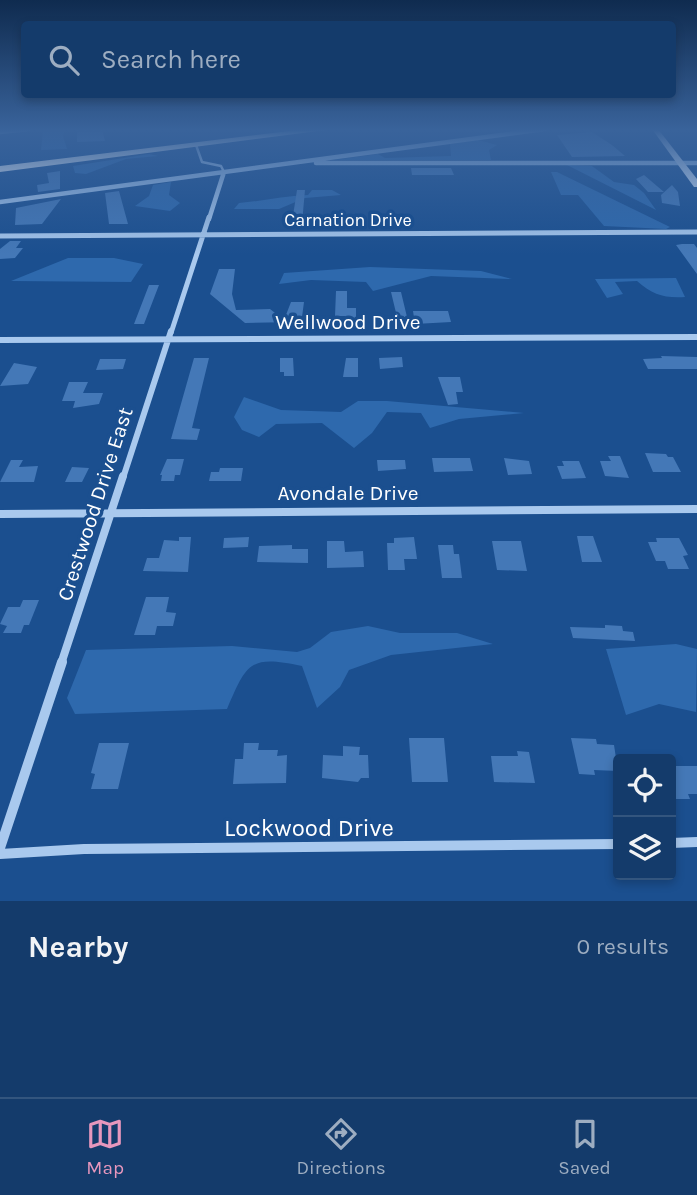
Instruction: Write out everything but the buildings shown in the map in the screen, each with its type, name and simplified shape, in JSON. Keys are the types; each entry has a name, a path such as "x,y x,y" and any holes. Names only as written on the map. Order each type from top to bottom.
{"street":[{"path":"0,202 231,171"},
{"name":"Crestwood Drive East","path":"0,848 201,234 224,172"},
{"name":"Carnation Drive","path":"0,236 697,232"},
{"name":"Wellwood Drive","path":"0,340 697,337"},
{"name":"Avondale Drive","path":"0,514 697,509"},
{"path":"676,842 697,842"},
{"name":"Lockwood Drive","path":"0,854 84,849 340,849 613,844"}],"shaded area":[{"path":"74,171 94,171 86,174"},
{"path":"579,171 599,171 614,182 634,185 644,193 656,210"},
{"path":"551,172 557,172 670,227 604,226 578,195 561,195"},
{"path":"171,182 169,195 180,203 170,211 135,206 149,196 153,185"},
{"path":"312,190 332,190 341,195 305,198 279,209 234,209 239,203 308,195"},
{"path":"68,258 114,258 143,264 131,282 11,281"},
{"path":"370,267 481,271 512,279 431,276 373,291 366,282 311,280 279,284 284,273"},
{"path":"676,278 685,297 659,295 637,281 615,282 623,294 607,298 595,279"},
{"path":"244,397 281,410 341,412 358,401 387,401 524,413 459,419 430,428 421,413 387,412 372,433 354,448 322,423 276,424 259,437 242,430 234,417"},
{"path":"368,626 400,633 457,633 493,644 391,655 349,670 340,687 317,708 302,666 271,662 252,666 246,672 227,709 75,714 67,698 86,650 232,646 297,652 310,648 331,632"},
{"path":"676,644 697,649 696,712 659,704 626,715 606,649"}]}
